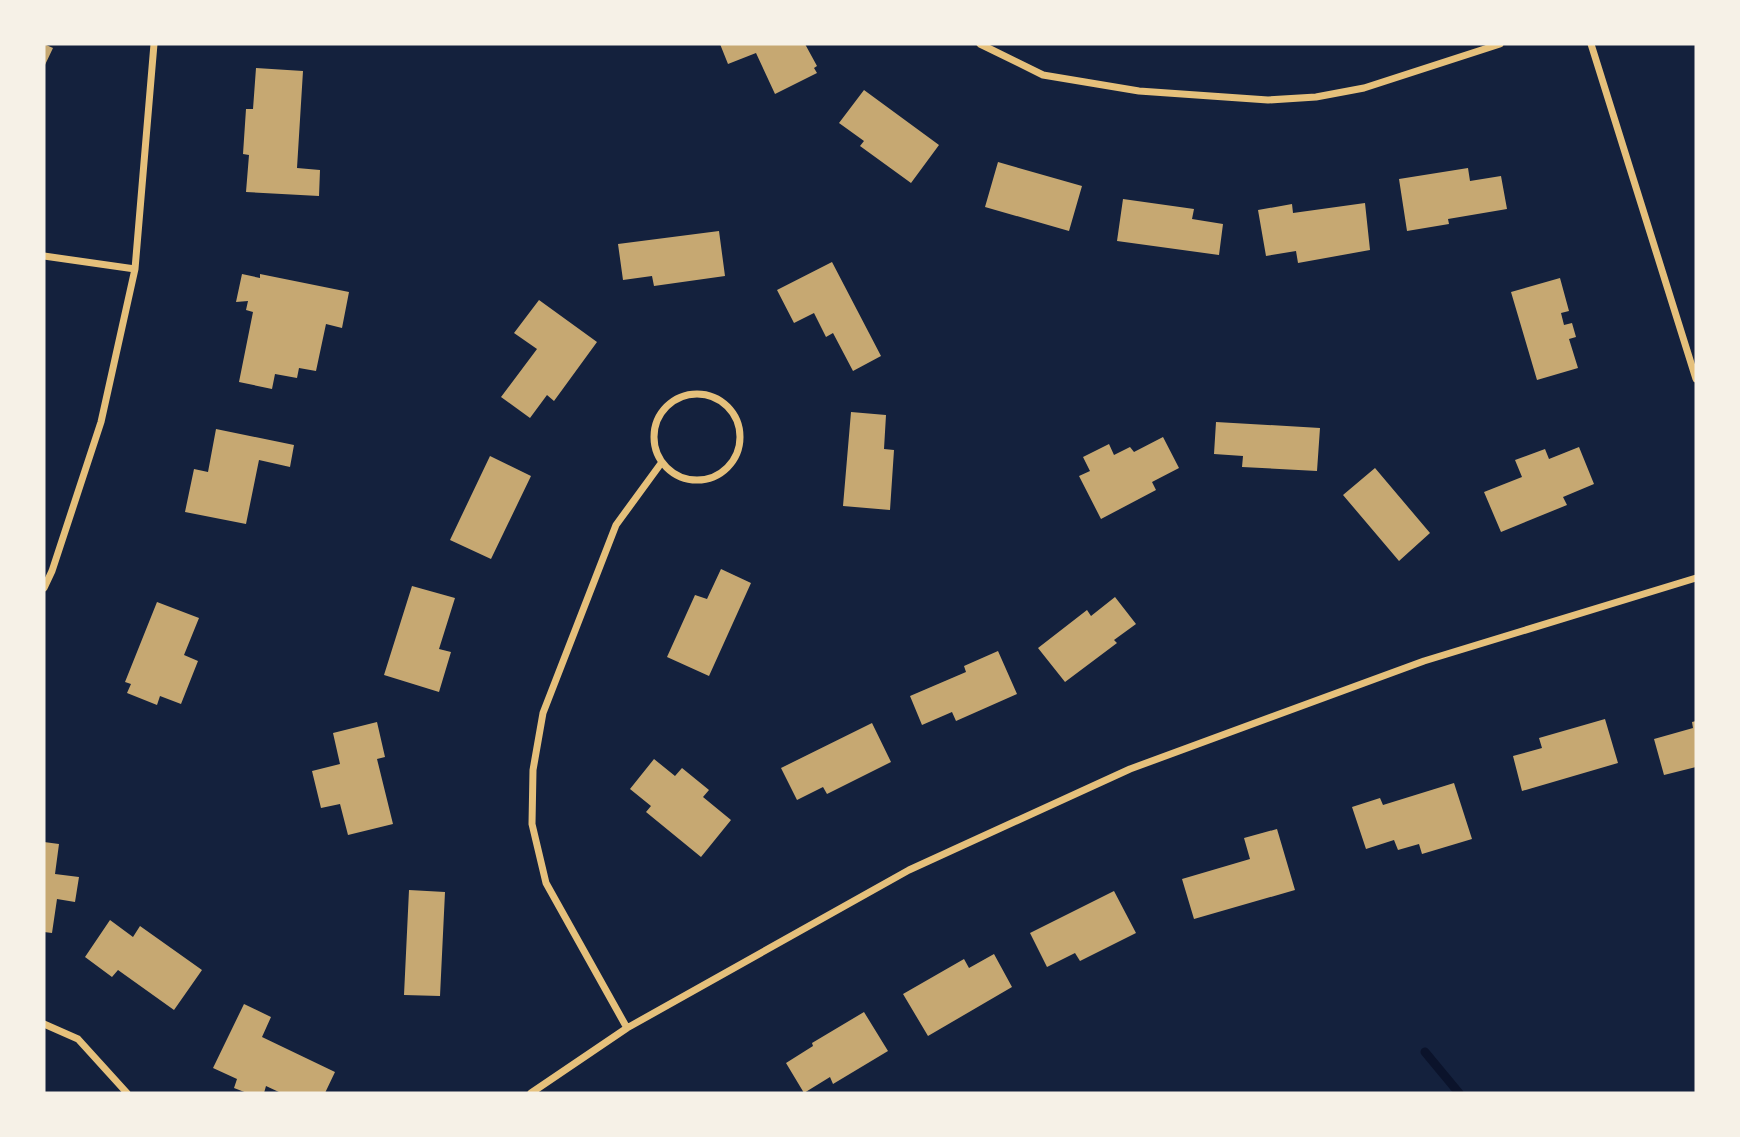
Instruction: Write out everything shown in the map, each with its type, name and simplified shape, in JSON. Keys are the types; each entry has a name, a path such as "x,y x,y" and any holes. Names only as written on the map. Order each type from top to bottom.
{"street":[{"path":"44,587 52,571 102,422 135,269 154,44"},
{"path":"981,44 1043,75 1139,91 1268,100 1316,97 1364,88 1500,44"},
{"path":"1591,44 1696,379"},
{"path":"44,256 135,269"},
{"path":"697,393 711,395 723,401 733,411 739,423 739,450 733,462 723,472 697,481 671,472 662,462 653,436 662,410 672,401 697,393"},
{"path":"627,1028 546,883 532,824 533,770 543,713 616,525 662,462"},
{"path":"531,1093 627,1028 909,870 1130,769 1424,661 1696,578"},
{"path":"44,1024 78,1039 127,1093"}],"building":[{"path":"44,44 53,48 44,67"},
{"path":"720,44 805,44 817,66 814,68 817,73 775,94 756,53 728,64"},
{"path":"256,68 303,71 297,168 320,170 319,196 246,192 249,155 243,154 246,109 253,109"},
{"path":"864,90 939,145 911,183 860,146 864,141 839,123"},
{"path":"998,162 1082,186 1069,231 985,207"},
{"path":"1468,168 1470,181 1501,176 1507,209 1448,219 1449,224 1407,231 1399,179"},
{"path":"1123,199 1194,209 1192,219 1223,224 1219,255 1117,241"},
{"path":"1365,203 1370,250 1298,263 1296,251 1266,256 1258,210 1292,204 1293,213"},
{"path":"719,231 725,276 654,286 652,276 623,280 618,244"},
{"path":"832,262 881,356 853,371 833,333 826,337 814,313 794,323 777,290"},
{"path":"242,274 260,278 260,274 349,292 342,328 326,324 316,371 299,368 297,378 275,374 272,389 239,382 253,312 246,310 248,301 236,302"},
{"path":"1560,278 1569,311 1561,313 1564,325 1572,323 1576,337 1569,339 1578,368 1537,380 1511,292"},
{"path":"539,300 597,342 554,401 547,395 530,418 501,397 537,349 514,333"},
{"path":"851,412 886,415 884,449 894,450 890,510 843,506"},
{"path":"1216,422 1320,428 1317,471 1242,467 1243,456 1214,454"},
{"path":"216,429 294,445 290,467 259,460 246,524 185,512 194,469 208,472"},
{"path":"1163,437 1179,468 1152,482 1156,490 1101,519 1079,476 1090,471 1083,457 1109,444 1114,455 1130,447 1134,452"},
{"path":"1579,447 1594,484 1563,497 1567,505 1501,532 1484,492 1522,477 1515,460 1545,449 1549,459"},
{"path":"490,456 531,476 491,559 450,540"},
{"path":"1375,468 1430,533 1399,561 1343,495"},
{"path":"721,569 751,583 709,676 667,657 695,595 707,599"},
{"path":"412,586 455,598 439,649 451,652 439,692 384,675"},
{"path":"1115,597 1136,624 1114,640 1117,643 1065,682 1038,648 1087,610 1091,616"},
{"path":"157,602 199,618 184,655 198,661 181,704 160,696 157,705 127,693 131,684 125,682"},
{"path":"998,651 1017,694 956,721 952,712 922,725 910,696 966,672 964,666"},
{"path":"1605,719 1618,763 1522,791 1513,756 1542,748 1539,738"},
{"path":"1696,721 1696,767 1664,775 1654,739 1693,728 1692,722"},
{"path":"377,722 385,757 377,759 393,824 348,835 340,804 321,808 312,771 340,764 333,733"},
{"path":"872,723 891,762 827,794 823,787 797,800 781,768"},
{"path":"654,759 675,776 682,768 709,790 703,797 731,820 701,857 646,812 651,806 630,789"},
{"path":"1454,783 1472,839 1422,854 1419,844 1398,850 1394,840 1366,849 1352,807 1380,798 1383,805"},
{"path":"1277,829 1295,890 1194,919 1182,879 1250,859 1244,838"},
{"path":"44,842 59,844 55,874 79,877 75,902 57,899 52,933 44,932"},
{"path":"409,890 445,892 440,996 404,995"},
{"path":"1114,891 1136,933 1080,961 1075,953 1047,967 1030,933"},
{"path":"110,920 133,937 140,926 202,970 174,1010 118,970 112,977 85,957"},
{"path":"994,954 1012,987 928,1036 903,994 964,959 969,968"},
{"path":"244,1004 271,1017 262,1037 335,1072 325,1093 281,1093 266,1086 264,1093 247,1093 234,1088 237,1079 213,1068"},
{"path":"864,1012 888,1051 833,1084 830,1077 804,1093 786,1063 813,1046 812,1043"}],"waterway":[{"path":"1425,1052 1459,1093"}]}
